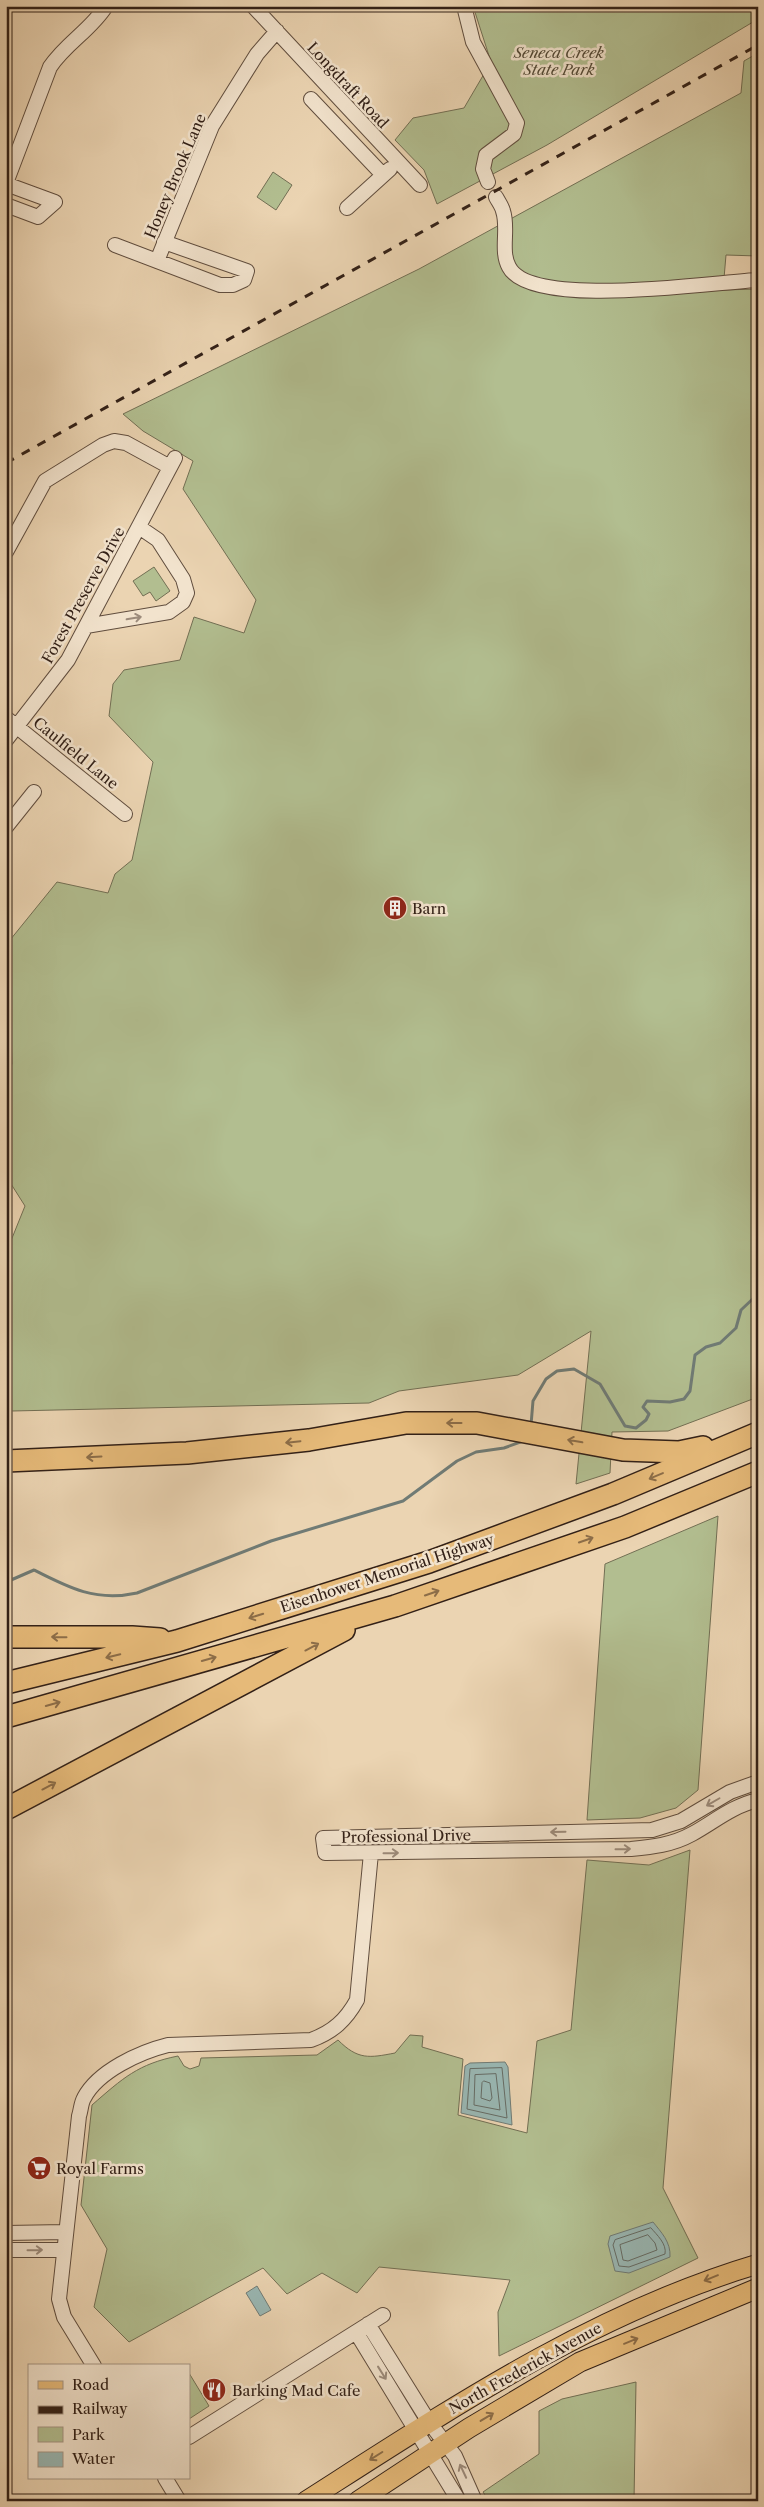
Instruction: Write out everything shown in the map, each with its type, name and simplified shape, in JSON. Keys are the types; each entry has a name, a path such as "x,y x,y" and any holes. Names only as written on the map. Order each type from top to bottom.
{"highway":[{"path":"6,1461 187,1453 309,1440 406,1423 477,1423 623,1450 679,1452 754,1435"},
{"name":"Eisenhower Memorial Highway","path":"6,1684 177,1640 429,1562 613,1494 754,1435"},
{"path":"6,1717 395,1606 625,1527 758,1472"},
{"path":"6,1809 332,1636 395,1606"},
{"path":"6,1637 132,1637 177,1640"}],"main road":[{"name":"North Frederick Avenue","path":"306,2501 423,2426 551,2351 632,2310 720,2275 758,2264"},
{"name":"North Frederick Avenue","path":"358,2501 430,2456 469,2428 580,2362 758,2288"}],"street":[{"path":"6,205 38,216 54,202 6,183 50,67 57,57 93,25 106,6"},
{"name":"Longdraft Road","path":"253,6 420,185"},
{"path":"464,6 473,42 517,124 514,134 486,155 483,169 488,182"},
{"name":"Honey Brook Lane","path":"157,261 212,126 257,54 277,31"},
{"path":"311,99 383,175"},
{"path":"347,208 398,162"},
{"path":"496,197 505,220 508,267 514,275 528,283 556,288 628,292 758,280"},
{"path":"116,245 220,285 233,285 244,280 247,271 164,242"},
{"name":"Forest Preserve Drive","path":"6,552 45,481 103,445 114,441 126,443 173,462 64,666 12,722 6,740"},
{"path":"86,626 169,612 183,602 187,593 183,578 158,540 139,527"},
{"name":"Caulfield Lane","path":"12,722 125,814"},
{"path":"6,827 34,792"},
{"name":"Professional Drive","path":"758,1782 730,1792 681,1821 652,1830 323,1838 324,1853 631,1849 665,1845 691,1835 725,1812 758,1800"},
{"path":"93,2364 61,2311 59,2292 82,2102 93,2086 118,2066 145,2051 168,2045 311,2040 326,2035 349,2013 357,2000 371,1853"},
{"path":"6,2233 65,2232"},
{"path":"6,2250 64,2250"},
{"path":"190,2437 383,2315"},
{"path":"368,2324 423,2426 430,2456 459,2501"},
{"path":"356,2332 423,2426 447,2444 463,2470 475,2501"},
{"path":"166,2480 179,2501"}],"green space":[{"name":"Seneca Creek State Park","path":"473,6 758,6 758,19 547,145 437,204 424,170 395,140 413,118 464,108 491,62"},
{"path":"758,53 758,256 726,255 723,290 758,289 758,1397 668,1431 612,1432 610,1473 576,1484 591,1331 518,1375 399,1391 369,1403 12,1411 6,1407 6,1253 25,1206 6,1176 6,1074 12,1064 10,1002 6,992 6,945 57,882 108,893 115,874 132,860 153,762 109,716 113,684 124,670 180,660 194,617 244,633 256,600 183,489 193,461 143,431 123,414 419,269 741,93 744,61"},
{"path":"273,172 292,185 276,210 257,197"},
{"path":"154,567 170,591 156,601 150,592 143,596 133,581"},
{"path":"718,1516 698,1790 676,1808 640,1818 587,1820 605,1564"},
{"path":"690,1850 663,2188 698,2258 499,2356 498,2312 510,2280 379,2267 357,2293 322,2273 287,2294 263,2268 129,2342 94,2307 107,2249 81,2205 92,2105 122,2080 152,2063 178,2056 184,2066 190,2069 199,2066 201,2058 317,2055 338,2040 345,2047 358,2054 378,2056 395,2053 410,2035 423,2036 422,2047 463,2059 458,2115 527,2133 537,2041 571,2030 587,1860 649,1865"},
{"path":"190,2375 209,2406 190,2418"},
{"path":"636,2382 634,2501 489,2501 483,2492 539,2454 539,2411 562,2399"}],"water":[{"path":"505,2062 508,2067 512,2125 461,2113 465,2066 470,2063"},
{"path":"653,2222 667,2242 670,2257 629,2273 615,2271 608,2244 610,2236"},
{"path":"257,2286 271,2310 260,2316 246,2293"}],"waterway":[{"path":"758,1283 755,1285 758,1292"},
{"path":"531,1425 533,1401 546,1379 557,1371 574,1369 600,1384 625,1426 636,1428 646,1420 649,1414 643,1407 647,1401 670,1402 684,1399 690,1391 695,1355 706,1347 720,1343 736,1328 741,1310 758,1294"},
{"path":"6,1578 11,1580 34,1570 83,1592 109,1596 137,1593 271,1541 403,1501 457,1461 476,1452 504,1448 523,1441"}],"railway":[{"path":"6,463 758,45"}],"place":[{"name":"Barn","path":"395,908"},
{"name":"Royal Farms","path":"39,2168"},
{"name":"Barking Mad Cafe","path":"214,2390"}]}
